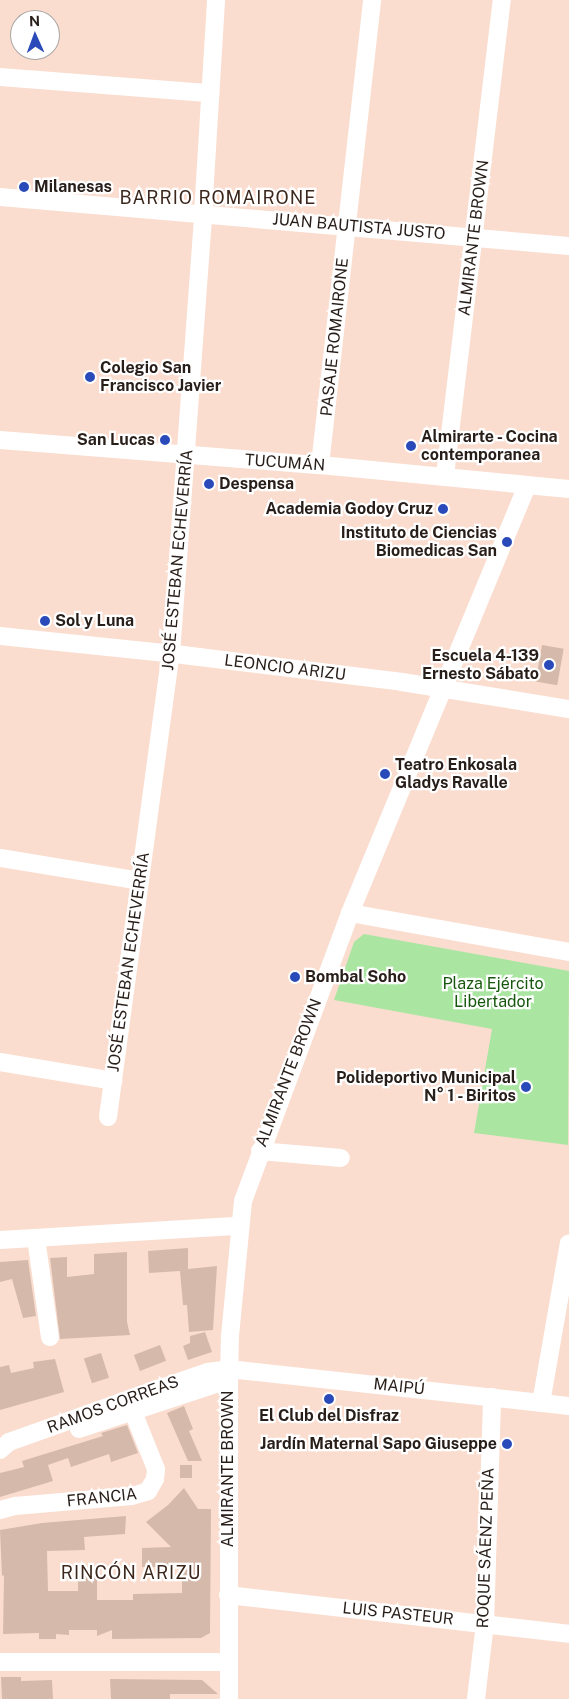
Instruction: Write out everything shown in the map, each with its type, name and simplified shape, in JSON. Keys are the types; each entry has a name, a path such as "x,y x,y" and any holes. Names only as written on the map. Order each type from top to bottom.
{"street":[{"name":"JOSÉ ESTEBAN ECHEVERRÍA","path":"108,1117 171,654 187,455 216,0"},
{"name":"PASAJE ROMAIRONE","path":"320,465 372,0"},
{"name":"ALMIRANTE BROWN","path":"445,476 502,0"},
{"path":"0,77 210,93"},
{"name":"JUAN BAUTISTA JUSTO","path":"0,197 569,246"},
{"name":"TUCUMÁN","path":"0,440 320,465 569,489"},
{"name":"ALMIRANTE BROWN","path":"229,1699 229,1375 239,1226 243,1201 350,913 441,688 527,485"},
{"name":"LEONCIO ARIZU","path":"0,636 171,654 441,688 569,710"},
{"path":"0,858 140,881"},
{"path":"350,913 569,952"},
{"path":"0,1062 113,1080"},
{"path":"260,1151 341,1158"},
{"path":"0,1240 239,1226"},
{"path":"36,1238 50,1337"},
{"path":"541,1403 569,1243"},
{"name":"RAMOS CORREAS","path":"0,1451 9,1442 208,1372 229,1375"},
{"name":"MAIPÚ","path":"229,1375 492,1397 569,1406"},
{"name":"RAMOS CORREAS","path":"0,1451 16,1450 133,1412 216,1384 229,1375"},
{"name":"ROQUE SÁENZ PEÑA","path":"476,1699 485,1624 492,1397"},
{"name":"FRANCIA","path":"0,1510 15,1506 132,1496 148,1491 155,1479 156,1469 133,1412"},
{"name":"LUIS PASTEUR","path":"228,1594 569,1634"},
{"path":"0,1662 229,1662"}],"green space":[{"name":"Plaza Ejército Libertador","path":"364,934 569,971 568,1145 474,1133 492,1029 334,1000 354,942"}],"building":[{"name":"Escuela 4-139 Ernesto Sábato","path":"542,645 564,649 557,685 536,681"},
{"path":"188,1248 188,1269 217,1266 213,1330 189,1332 187,1305 183,1305 180,1271 149,1273 148,1251"},
{"path":"127,1252 127,1322 130,1335 60,1339 50,1258 67,1257 67,1277 94,1274 94,1254"},
{"path":"28,1260 36,1316 23,1318 12,1279 0,1282 0,1262"},
{"path":"205,1332 212,1352 188,1360 183,1346 190,1343 190,1336"},
{"path":"160,1345 166,1361 140,1371 134,1355"},
{"path":"101,1353 109,1378 92,1383 84,1359"},
{"path":"55,1359 64,1392 0,1410 0,1367 9,1365 11,1373 34,1368 33,1362"},
{"path":"184,1406 193,1429 189,1431 202,1461 188,1461 167,1413"},
{"path":"127,1425 138,1453 111,1462 109,1454 71,1467 68,1458 48,1465 53,1481 0,1497 0,1473 24,1467 22,1461 103,1436 101,1433"},
{"path":"180,1465 192,1465 192,1478 180,1478"},
{"path":"184,1488 198,1509 211,1509 210,1633 201,1638 112,1639 112,1630 97,1636 97,1630 69,1630 69,1635 56,1634 56,1639 39,1639 39,1633 3,1634 4,1575 2,1576 0,1530 42,1523 126,1516 125,1534 84,1537 85,1550 47,1551 48,1591 78,1591 78,1576 97,1576 97,1600 133,1600 133,1594 182,1593 182,1567 142,1567 142,1548 171,1547 146,1522 168,1505"},
{"path":"1,1677 21,1677 21,1681 52,1680 53,1699 2,1699"},
{"path":"110,1679 202,1680 218,1694 170,1694 170,1699 111,1699"}],"place":[{"name":"Milanesas","path":"24,187"},
{"name":"Colegio San Francisco Javier","path":"90,377"},
{"name":"San Lucas","path":"165,440"},
{"name":"Almirarte - Cocina contemporanea","path":"411,446"},
{"name":"Despensa","path":"209,484"},
{"name":"Academia Godoy Cruz","path":"443,509"},
{"name":"Instituto de Ciencias Biomedicas San","path":"507,542"},
{"name":"Sol y Luna","path":"45,621"},
{"name":"Escuela 4-139 Ernesto Sábato","path":"549,665"},
{"name":"Teatro Enkosala Gladys Ravalle","path":"385,774"},
{"name":"Bombal Soho","path":"295,977"},
{"name":"Polideportivo Municipal N° 1 - Biritos","path":"526,1087"},
{"name":"El Club del Disfraz","path":"329,1399"},
{"name":"Jardín Maternal Sapo Giuseppe","path":"507,1444"}],"district":[{"name":"BARRIO ROMAIRONE","path":"218,198"},
{"name":"RINCÓN ARIZU","path":"131,1573"}]}
